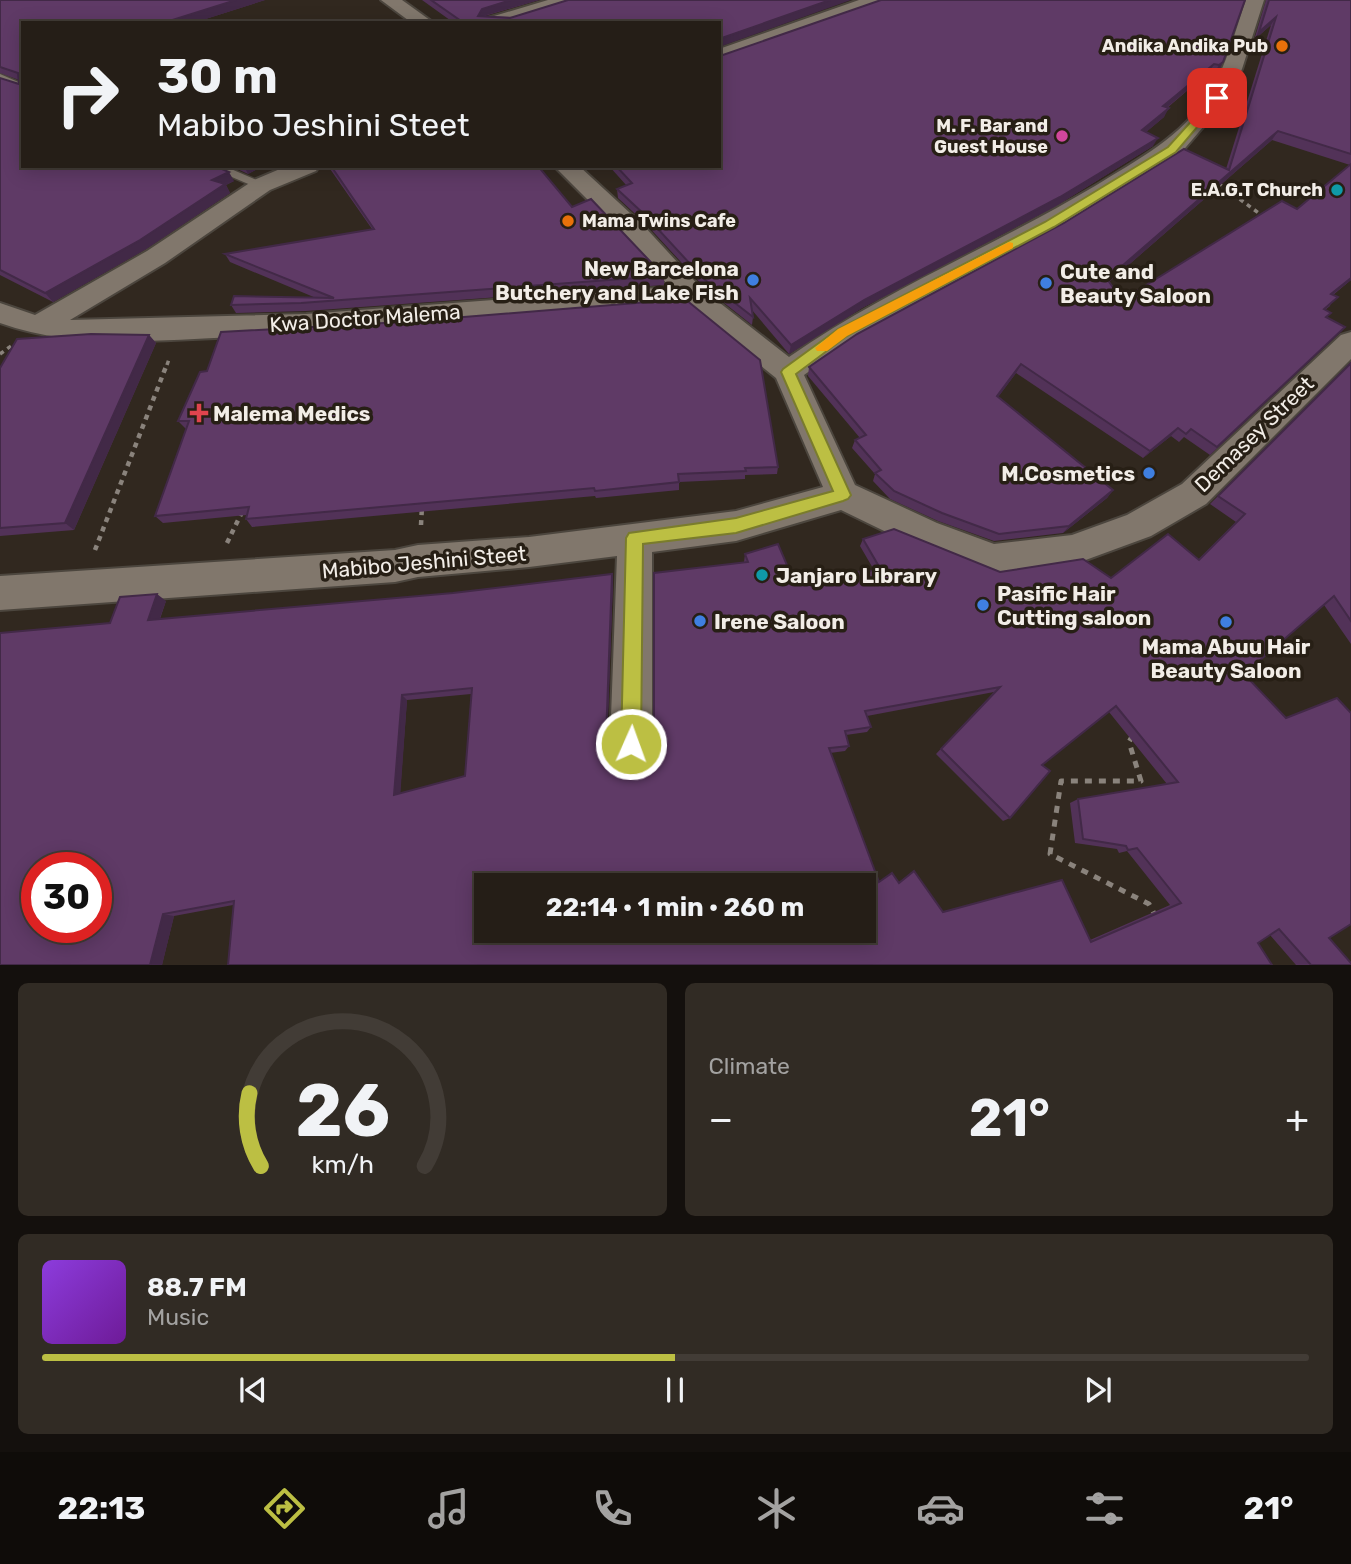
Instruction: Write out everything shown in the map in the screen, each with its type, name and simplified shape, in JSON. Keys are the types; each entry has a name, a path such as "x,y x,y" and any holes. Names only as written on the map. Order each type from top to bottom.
{"street":[{"path":"390,0 422,21"},
{"path":"498,21 567,0"},
{"path":"721,55 876,0"},
{"path":"788,372 843,333 1049,224 1172,149 1217,98 1232,69 1255,0"},
{"path":"38,326 156,257 262,185 303,168"},
{"path":"567,168 634,231 692,295 788,372 843,495"},
{"name":"Kwa Doctor Malema","path":"0,313 38,326 79,331 181,329 306,324 692,295"},
{"name":"Demasey Street","path":"843,495 925,534 994,560 1072,550 1139,526 1194,494 1346,354"},
{"name":"Mabibo Jeshini Steet","path":"0,593 81,585 208,580 395,566 418,561 529,552 736,526 843,495"},
{"path":"631,744 635,538"}],"lane":[{"path":"0,77 21,87"},
{"path":"217,168 262,185"}],"path":[{"path":"1172,149 1271,222"},
{"path":"81,585 181,329"},
{"path":"418,561 423,493"},
{"path":"208,580 248,501"},
{"path":"1140,724 1129,742 1141,780 1061,781 1050,853 1149,904 1162,927"}],"building":[{"path":"0,0 236,0 169,21 21,21 21,168 220,168 229,172 212,180 225,184 140,240 45,293 0,270 0,78 19,84 18,73 0,67"},
{"path":"431,0 511,0 482,9 478,16 510,18 568,0 830,0 721,38 721,21 461,21"},
{"path":"881,0 1245,0 1223,62 1214,64 1163,106 1169,108 1142,130 1158,138 1060,197 864,300 791,345 750,298 753,317 704,279 617,189 632,183 618,168 721,168 721,55"},
{"path":"1269,0 1351,0 1351,154 1278,131 1107,279 1122,300 1282,201 1297,209 1351,164 1351,278 1331,294 1338,297 1324,309 1331,313 1326,317 1345,327 1217,447 1191,429 1186,434 1178,428 1150,451 1021,364 997,396 1113,490 1069,526 999,534 942,513 894,491 875,473 881,470 855,440 866,435 809,367 857,334 1064,223 1184,149 1229,170 1276,17 1259,32"},
{"path":"332,168 540,168 572,207 591,199 664,276 301,303 231,305 234,296 334,298 225,254 374,229"},
{"path":"685,299 760,360 778,467 678,474 679,482 595,491 594,488 246,519 249,507 155,516 189,421 178,421 200,372 207,371 221,332 402,322"},
{"path":"91,334 149,335 65,523 0,528 0,368 17,339"},
{"path":"1351,363 1351,621 1334,596 1244,674 1286,718 1337,698 1351,713 1351,924 1329,938 1351,965 1311,965 1279,929 1258,943 1272,965 228,965 234,901 163,914 150,965 0,965 0,633 110,623 120,597 157,594 148,620 453,593 612,574 606,739 614,757 631,763 648,755 654,739 654,573 748,562 745,554 778,544 792,577 881,570 863,539 894,529 1000,572 1083,559 1111,578 1168,534 1199,560 1245,514 1218,496","holes":["1000,687 941,749 1010,818 1050,771 1042,765 1116,706 1178,782 1078,799 1083,839 1126,846 1128,850 1137,848 1181,903 1091,942 1062,880 943,912 914,871 899,883 892,873 879,882 876,874 876,943 474,943 474,873 876,873 829,748 849,746 845,731 871,727 865,711","472,688 465,776 394,795 402,695"]}],"slow traffic":[{"path":"822,348 843,333 1009,246"}],"place":[{"name":"Andika Andika Pub","path":"1282,46"},
{"name":"M. F. Bar and Guest House","path":"1062,136"},
{"name":"E.A.G.T Church","path":"1337,190"},
{"name":"Mama Twins Cafe","path":"568,221"},
{"name":"New Barcelona Butchery and Lake Fish","path":"753,280"},
{"name":"Cute and Beauty Saloon","path":"1046,283"},
{"name":"Malema Medics","path":"199,413"},
{"name":"M.Cosmetics","path":"1149,473"},
{"name":"Janjaro Library","path":"762,575"},
{"name":"Pasific Hair Cutting saloon","path":"983,605"},
{"name":"Irene Saloon","path":"700,621"},
{"name":"Mama Abuu Hair Beauty Saloon","path":"1226,622"}],"route":[{"path":"631,744 635,538 736,526 843,495 788,372 843,333 1049,224 1172,149 1217,98"}]}
